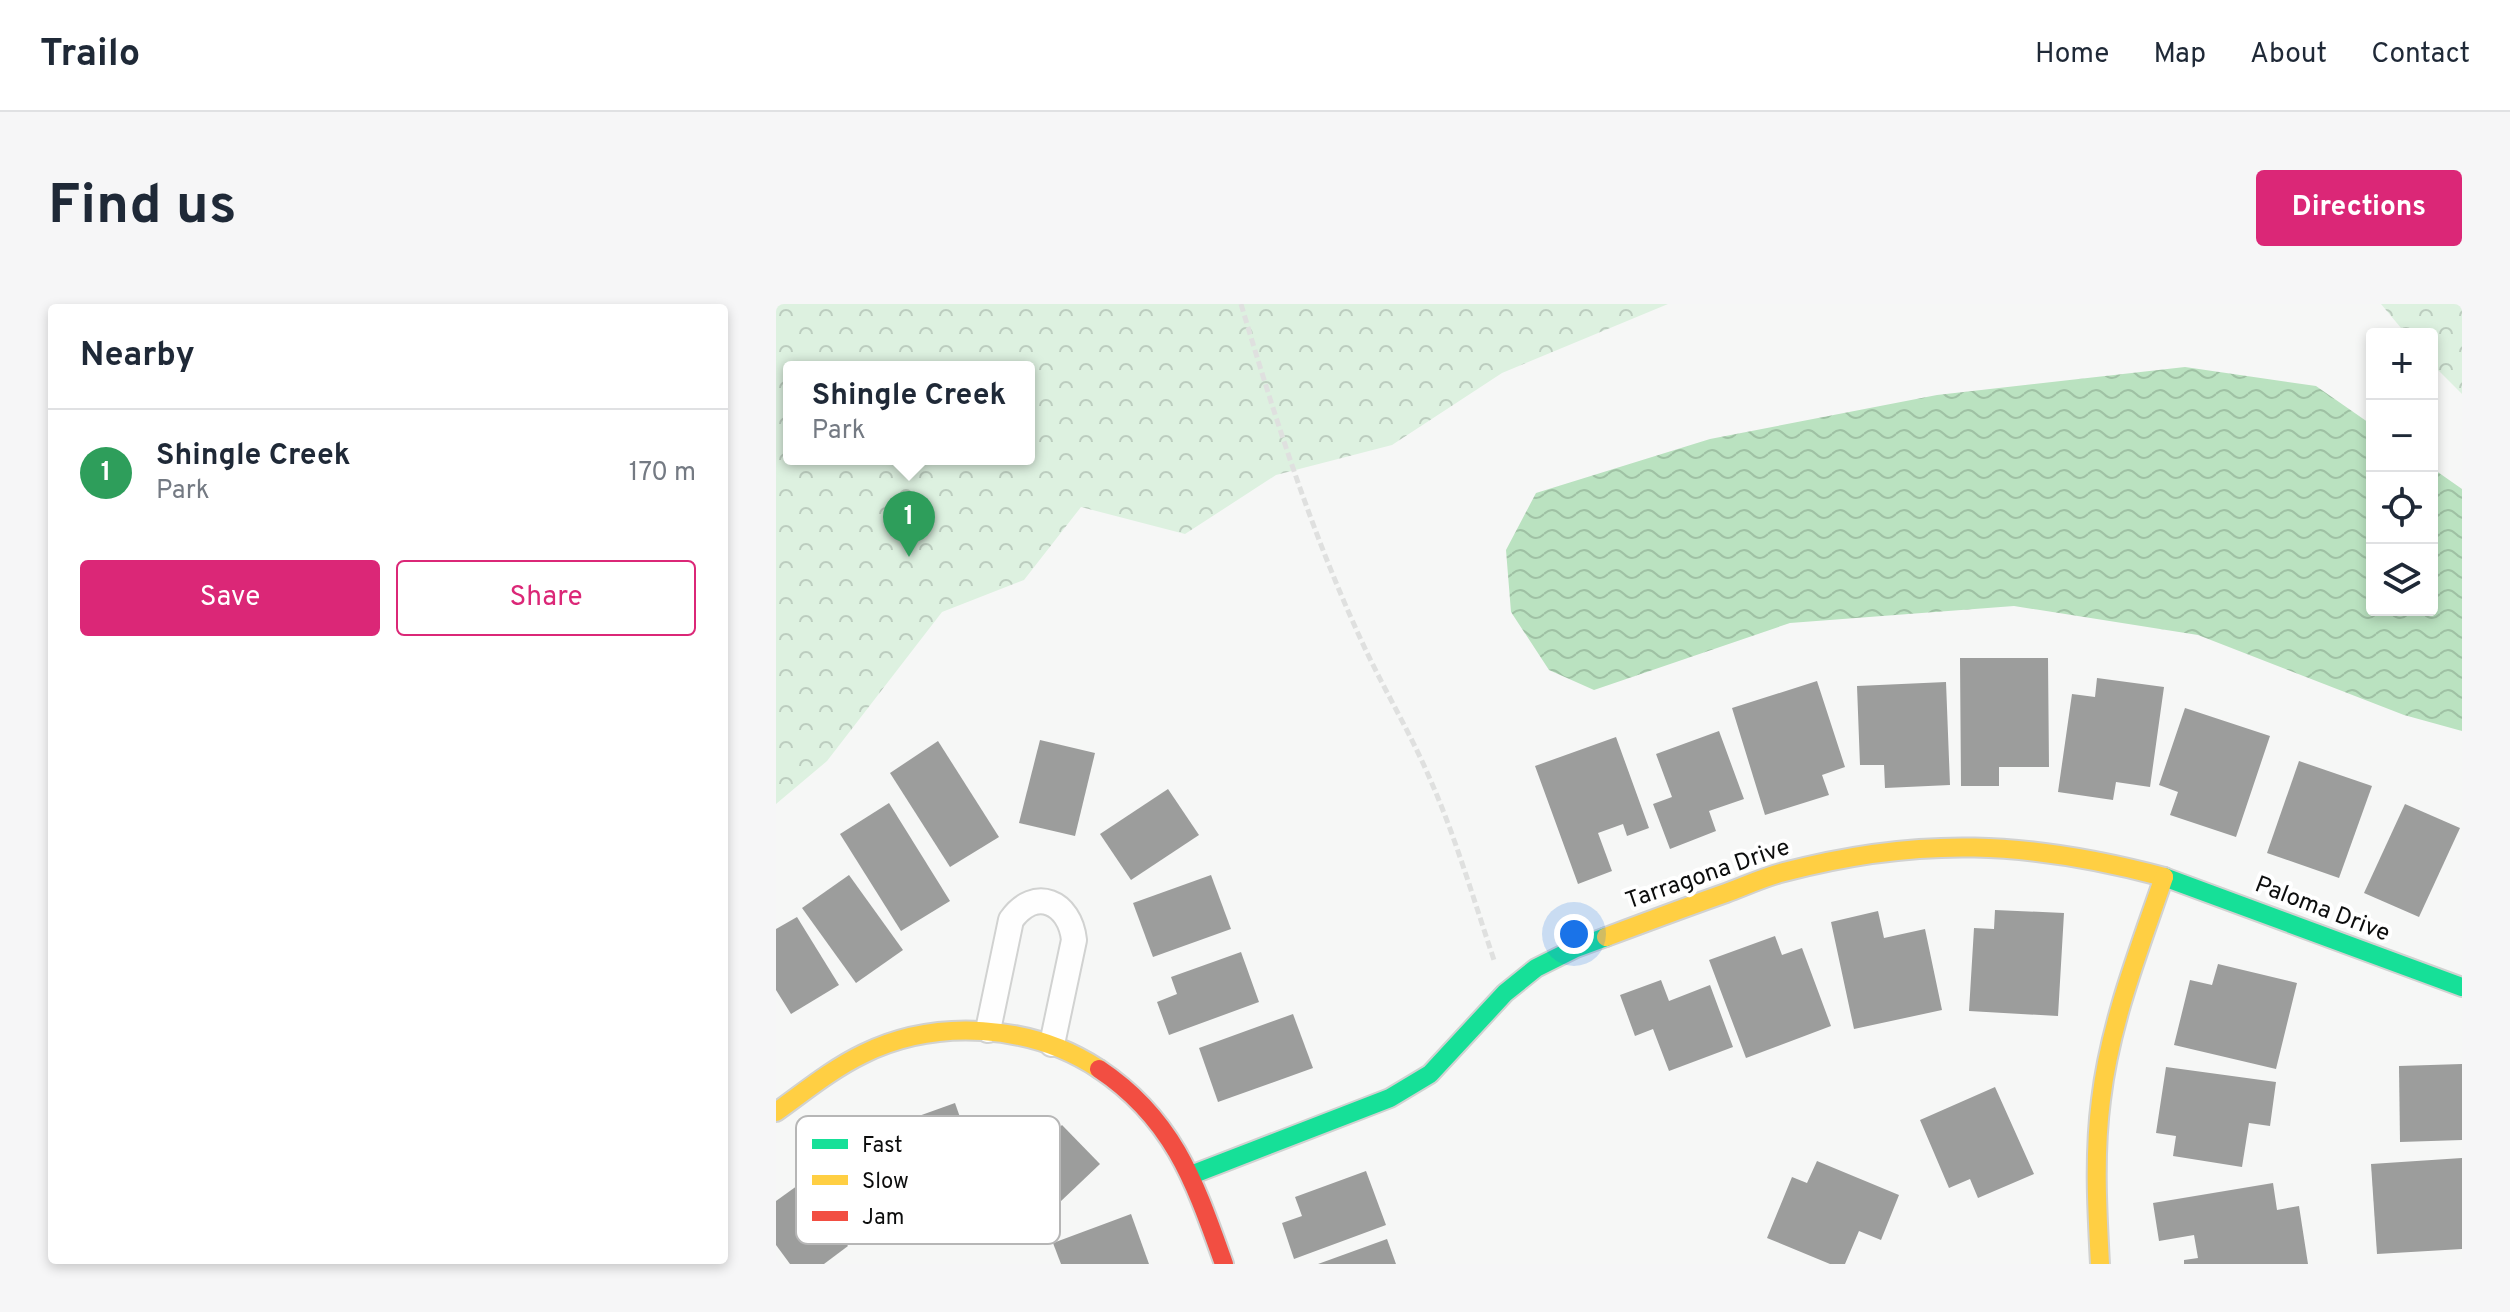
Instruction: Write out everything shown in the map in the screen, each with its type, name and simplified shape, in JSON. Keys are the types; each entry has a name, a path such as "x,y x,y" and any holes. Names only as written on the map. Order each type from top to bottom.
{"street":[{"name":"Tarragona Drive","path":"1191,1175 1390,1098 1430,1074 1505,993 1536,968 1576,948 1747,884 1849,857 1930,847 2010,847 2101,860 2164,877"},
{"name":"Paloma Drive","path":"2164,877 2462,987"},
{"path":"2100,1264 2096,1203 2098,1127 2106,1076 2126,990 2164,877"},
{"path":"988,1030 1011,920 1017,911 1027,905 1049,903 1064,912 1073,930 1074,940 1052,1044"},
{"path":"776,1112 855,1057 882,1045 930,1032 988,1030 1052,1044 1095,1065 1134,1094 1166,1131 1191,1175 1224,1264"}],"path":[{"path":"1241,304 1275,418 1322,546 1362,642 1430,777 1505,993"}],"green space":[{"path":"776,304 1668,304 1502,373 1392,445 1276,475 1185,534 1081,507 1024,580 942,612 827,761 776,804"},
{"path":"2381,304 2462,304 2462,394 2438,370 2438,328 2401,328"}],"water":[{"path":"2185,367 2316,386 2366,421 2366,616 2438,616 2438,472 2462,489 2462,731 2404,715 2198,635 2014,606 1790,623 1594,690 1549,670 1511,612 1506,550 1536,493 1710,439 1937,395"}],"building":[{"path":"1960,658 2048,658 2049,767 1999,767 1999,786 1961,786"},
{"path":"2097,678 2164,687 2150,787 2116,782 2113,800 2058,792 2072,694 2095,697"},
{"path":"1817,681 1845,767 1822,775 1829,795 1765,815 1732,708"},
{"path":"1946,682 1950,785 1885,788 1884,765 1860,765 1857,686"},
{"path":"2185,708 2270,736 2236,837 2170,815 2178,792 2159,785"},
{"path":"1719,731 1744,799 1709,811 1716,831 1670,849 1653,804 1672,797 1656,754"},
{"path":"1616,737 1649,828 1627,836 1623,824 1598,833 1612,871 1578,884 1535,766"},
{"path":"1040,740 1095,753 1075,836 1019,823"},
{"path":"938,741 999,837 950,867 890,773"},
{"path":"2299,761 2372,786 2339,878 2267,853"},
{"path":"1168,789 1199,835 1131,880 1100,834"},
{"path":"889,803 950,901 901,931 840,834"},
{"path":"2405,804 2460,828 2419,917 2364,893"},
{"path":"849,875 903,950 856,983 802,908"},
{"path":"1211,875 1231,929 1153,957 1133,903"},
{"path":"1995,910 2064,913 2058,1016 1969,1011 1974,928 1994,929"},
{"path":"1878,911 1884,938 1925,929 1942,1010 1854,1029 1831,922"},
{"path":"797,917 839,985 791,1014 776,990 776,929"},
{"path":"1775,936 1782,955 1802,948 1831,1026 1746,1058 1709,960"},
{"path":"1241,952 1259,1002 1169,1035 1157,1002 1177,994 1171,977"},
{"path":"2218,964 2297,983 2276,1069 2174,1045 2190,980 2212,985"},
{"path":"1661,980 1669,1001 1710,985 1733,1047 1669,1071 1653,1029 1635,1036 1620,995"},
{"path":"1293,1014 1313,1068 1218,1102 1199,1048"},
{"path":"2462,1064 2462,1140 2400,1142 2399,1066"},
{"path":"2166,1067 2276,1082 2270,1126 2249,1123 2242,1167 2173,1156 2176,1136 2156,1133"},
{"path":"1995,1087 2034,1174 1978,1198 1970,1179 1949,1188 1920,1120"},
{"path":"955,1103 960,1116 919,1116"},
{"path":"1062,1125 1100,1164 1060,1202"},
{"path":"2462,1158 2462,1249 2377,1254 2371,1164"},
{"path":"1817,1161 1899,1195 1881,1240 1859,1231 1845,1264 1830,1264 1767,1238 1792,1177 1807,1183"},
{"path":"1366,1171 1386,1225 1294,1259 1282,1223 1302,1216 1295,1197"},
{"path":"2273,1183 2277,1210 2299,1206 2308,1264 2184,1264 2184,1260 2198,1258 2194,1235 2159,1241 2153,1203"},
{"path":"796,1187 796,1244 848,1246 824,1264 790,1264 776,1245 776,1201"},
{"path":"1131,1214 1149,1264 1061,1264 1053,1244 1060,1244 1060,1240"},
{"path":"1387,1239 1396,1264 1318,1264"}],"traffic: fast":[{"path":"2164,877 2462,987"},
{"path":"1191,1175 1390,1098 1430,1074 1505,993 1536,968 1606,937"}],"traffic: slow":[{"path":"1606,937 1777,874 1834,860 1928,848 2020,850 2067,856 2164,877"},
{"path":"2100,1264 2097,1161 2105,1071 2126,987 2164,877"},
{"path":"776,1112 818,1081 863,1054 891,1042 921,1035 952,1031 1014,1035 1072,1054 1099,1069"}],"traffic: jam":[{"path":"1099,1069 1125,1088 1164,1131 1203,1206 1224,1264"}],"place":[{"name":"Shingle Creek","path":"909,557"}]}
